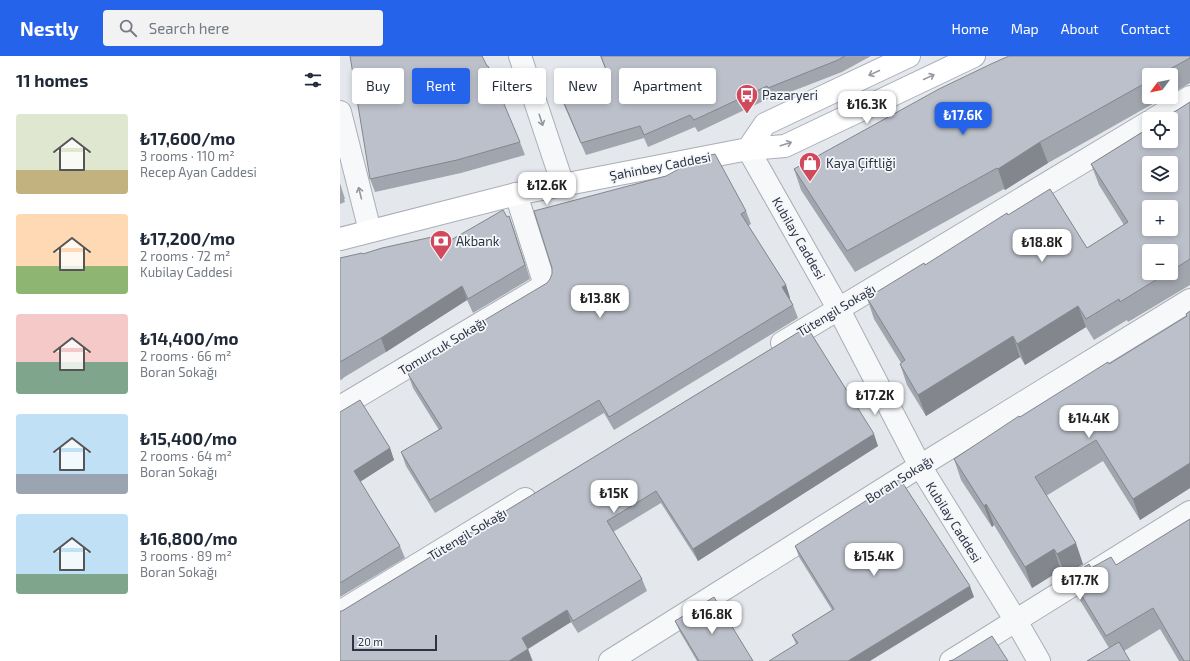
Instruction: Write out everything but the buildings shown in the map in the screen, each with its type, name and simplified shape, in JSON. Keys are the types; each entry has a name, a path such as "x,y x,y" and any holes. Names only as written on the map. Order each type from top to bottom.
{"main road":[{"path":"748,149 765,124 909,56"},
{"name":"Şahinbey Caddesi","path":"340,239 516,194 748,149 785,146 974,56"}],"street":[{"path":"520,56 563,185"},
{"path":"1166,112 1190,98"},
{"path":"340,112 370,231"},
{"name":"Tütengil Sokağı","path":"763,354 1142,126"},
{"name":"Kubilay Caddesi","path":"748,149 838,308 920,466 1016,621 1039,661"},
{"name":"Tomurcuk Sokağı","path":"340,407 545,285 516,194"},
{"name":"Boran Sokağı","path":"610,661 920,466 1190,300"},
{"name":"Tütengil Sokağı","path":"340,612 545,487"},
{"path":"952,661 1190,512"}],"place":[{"name":"Pazaryeri","path":"747,114"},
{"name":"Kaya Çiftliği","path":"810,182"},
{"name":"Akbank","path":"441,260"}]}
